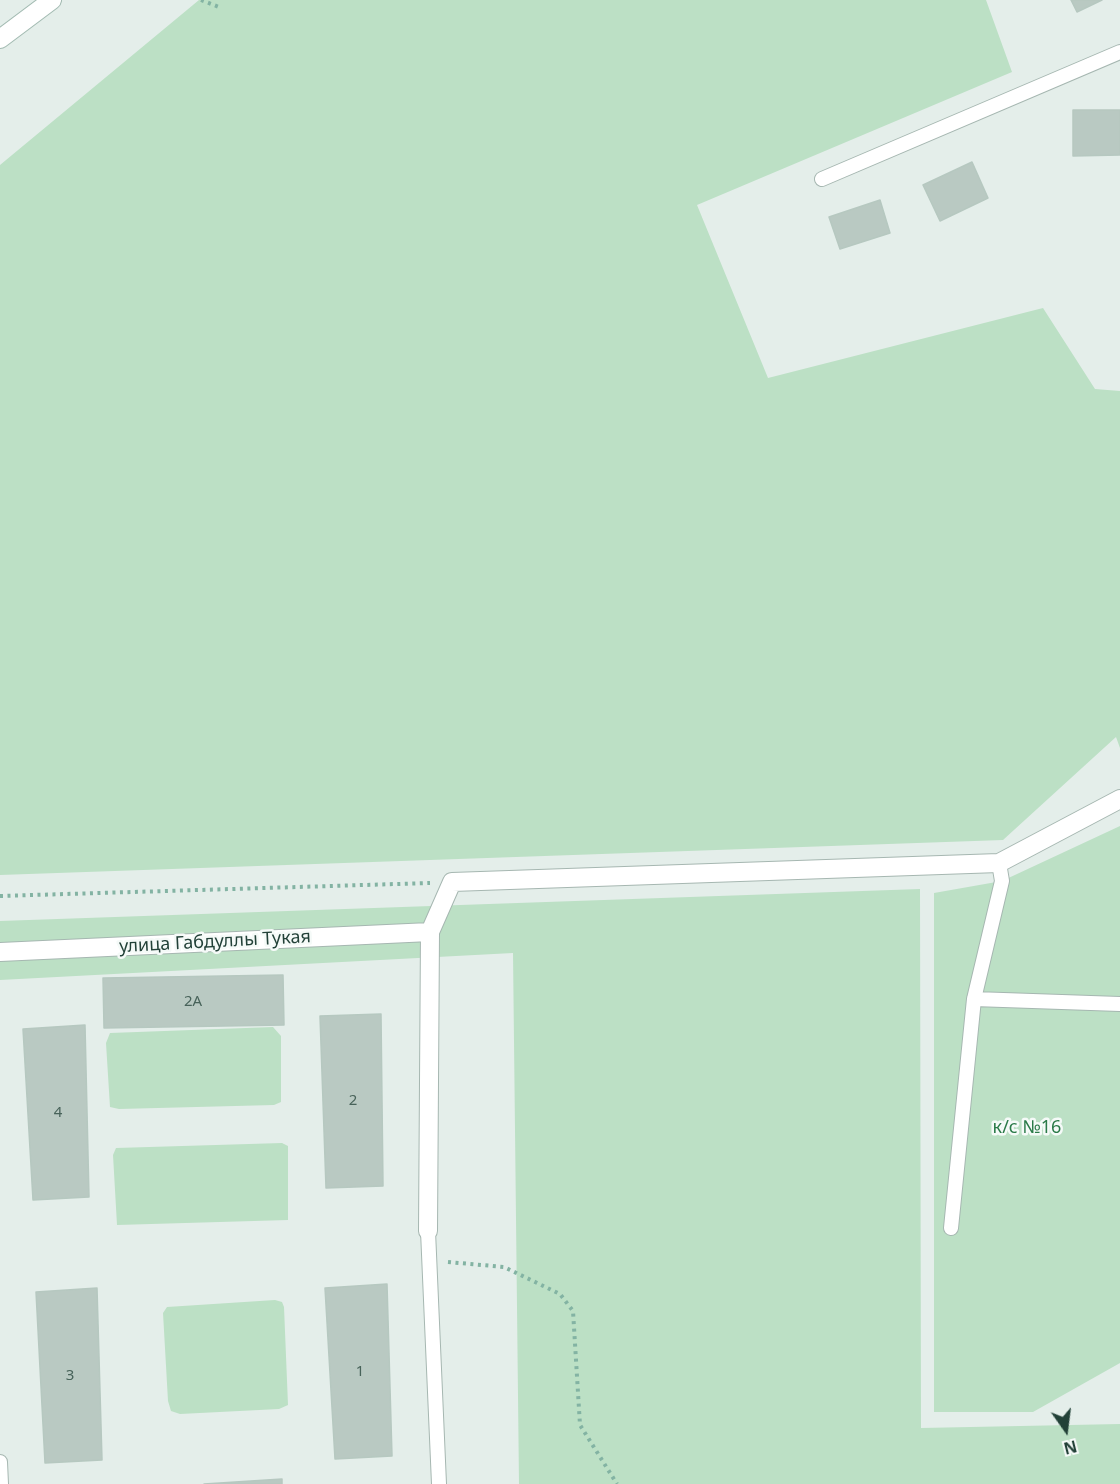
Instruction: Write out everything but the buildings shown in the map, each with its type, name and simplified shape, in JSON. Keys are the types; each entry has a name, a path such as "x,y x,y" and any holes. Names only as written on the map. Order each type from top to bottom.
{"street":[{"path":"0,39 52,0"},
{"path":"429,1231 430,932 452,882 999,863 1120,799"},
{"name":"улица Габдуллы Тукая","path":"0,952 430,932"}],"lane":[{"path":"822,179 1120,52"},
{"path":"951,1228 974,999 1002,880 999,863"},
{"path":"974,999 1120,1004"},
{"path":"429,1231 439,1484"},
{"path":"0,1462 1,1484"}],"path":[{"path":"201,0 219,7"},
{"path":"0,896 452,882"},
{"path":"430,1260 504,1267 560,1294 573,1311 580,1425 617,1484"}],"green space":[{"path":"199,0 986,0 1012,72 697,205 768,378 1043,308 1095,389 1120,391 1120,748 1116,737 1003,840 0,875 0,165"},
{"name":"к/с №16","path":"1120,826 1120,1363 1033,1412 934,1412 934,893 1002,881"},
{"path":"920,889 921,1428 1120,1424 1120,1484 519,1484 513,953 0,980 0,921"},
{"path":"273,1027 281,1036 281,1102 274,1105 119,1109 110,1107 106,1043 110,1033"},
{"path":"282,1143 288,1146 288,1220 117,1225 113,1155 116,1148"},
{"path":"275,1300 282,1302 284,1307 288,1405 279,1409 180,1414 171,1411 168,1401 163,1313 167,1307"}]}
